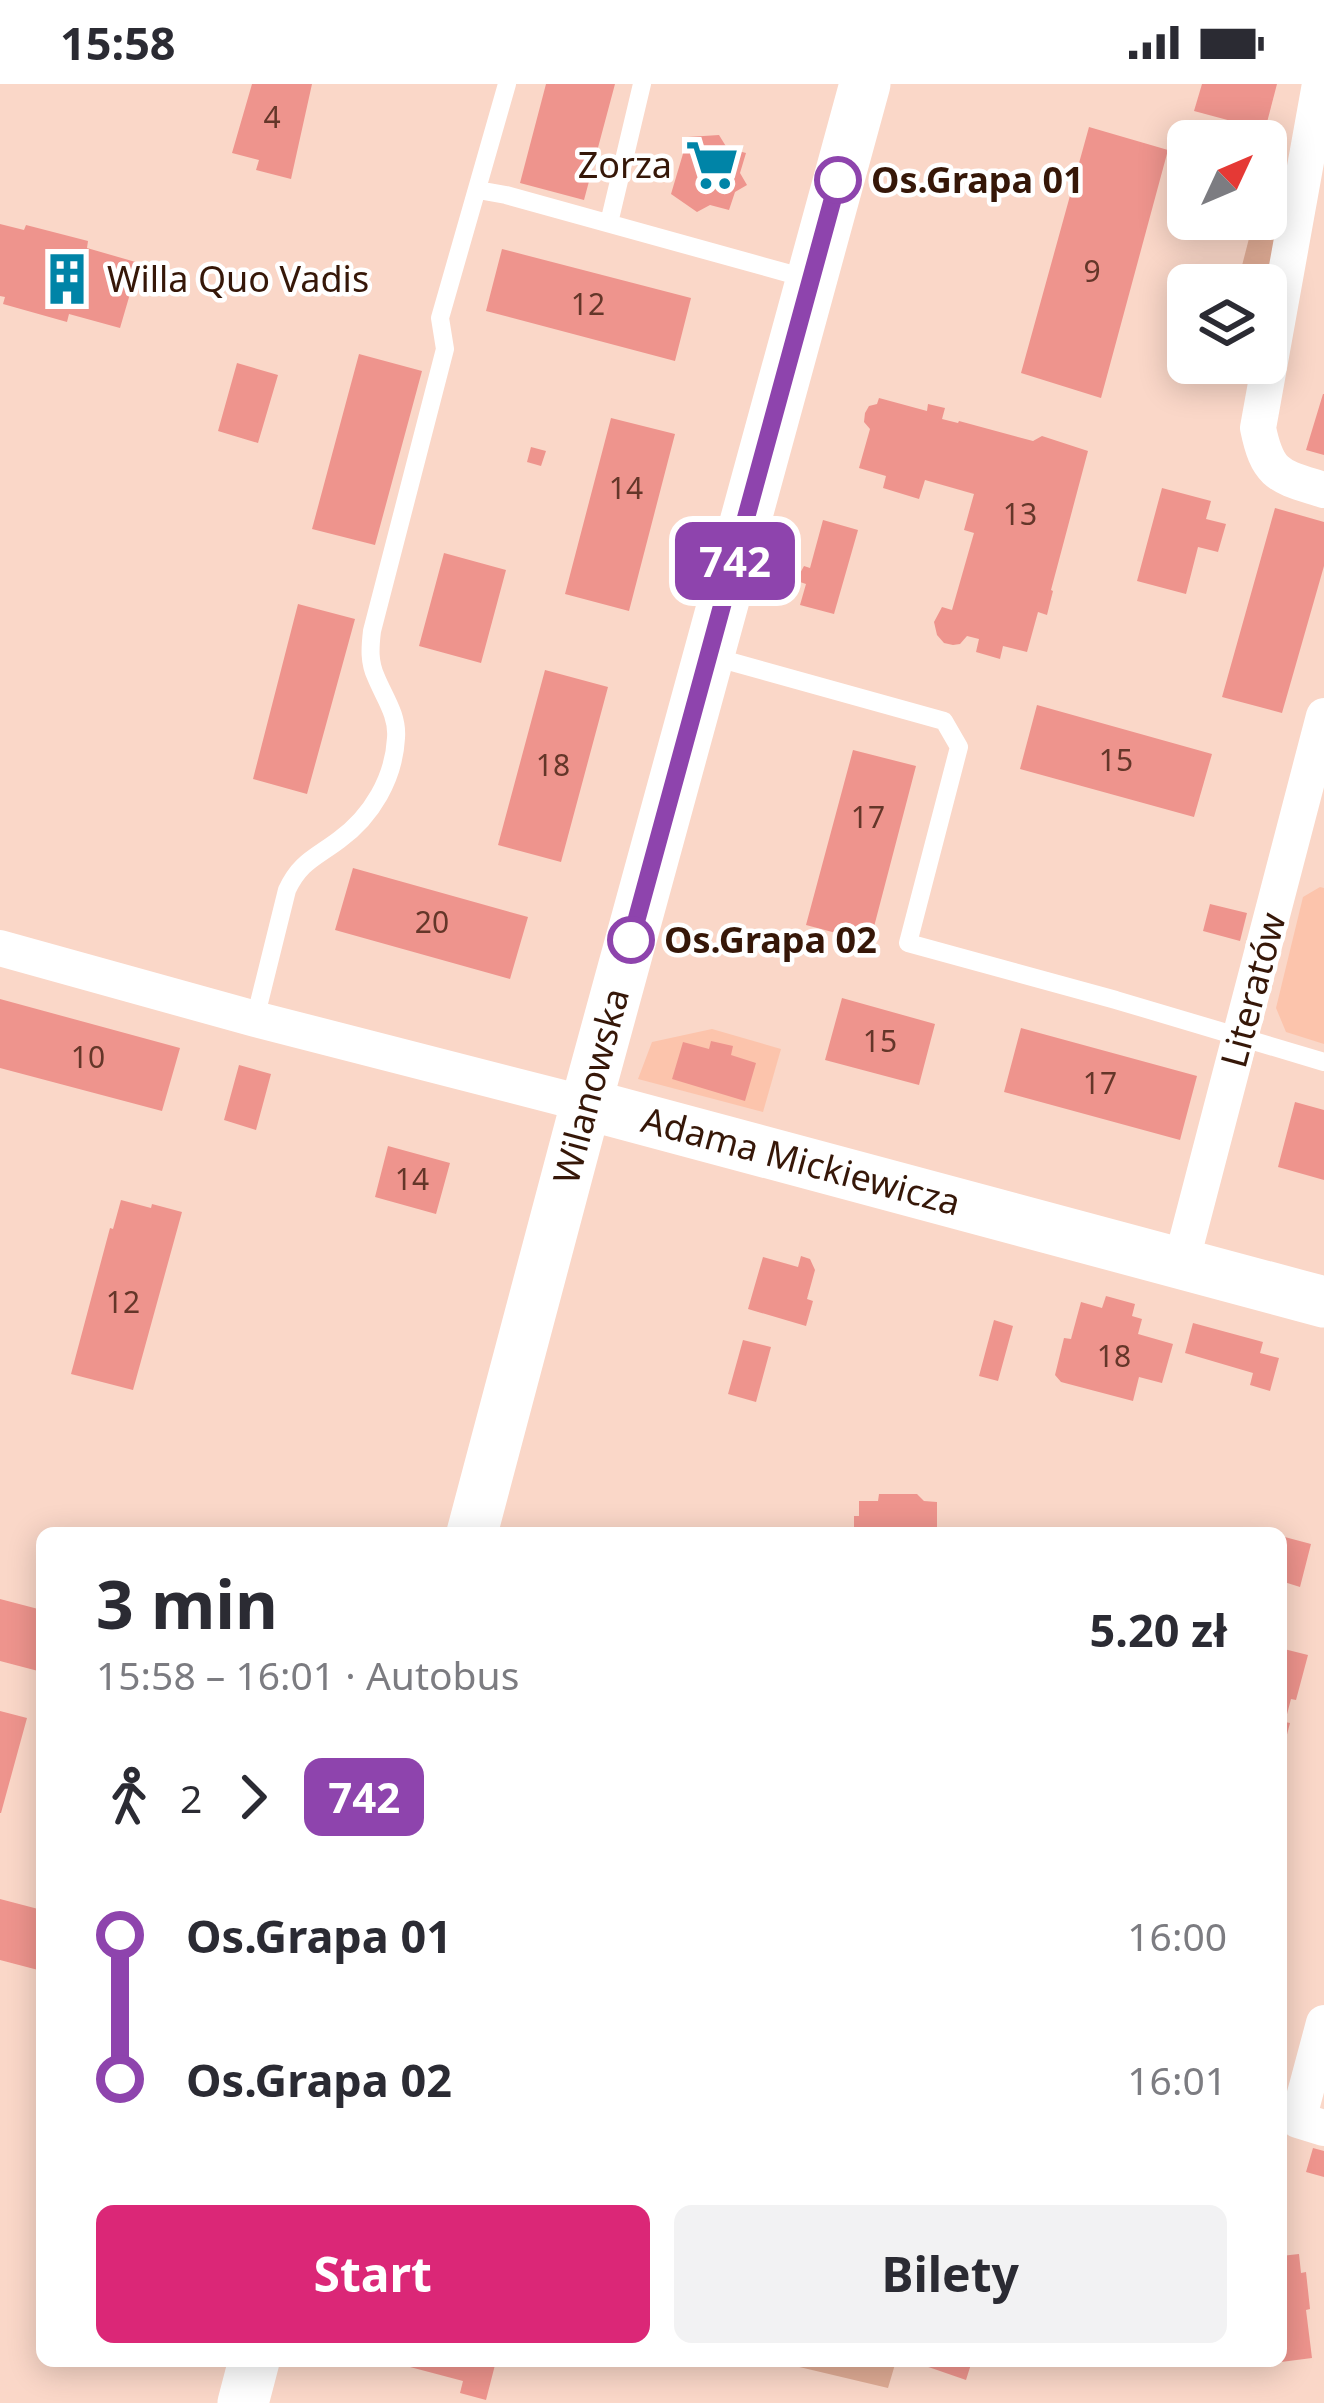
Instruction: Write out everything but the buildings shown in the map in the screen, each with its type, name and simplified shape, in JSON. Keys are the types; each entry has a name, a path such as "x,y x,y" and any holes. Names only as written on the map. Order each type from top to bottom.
{"main road":[{"name":"Wilanowska","path":"474,1527 865,84"},
{"name":"Adama Mickiewicza","path":"586,1104 1324,1302"},
{"path":"243,2403 252,2367"}],"street":[{"path":"1320,84 1258,428 1271,468 1324,490"},
{"name":"Literatów","path":"1181,1263 1324,716"},
{"name":"Adama Mickiewicza","path":"0,948 586,1104"},
{"path":"1311,2124 1324,2023"}],"lane":[{"path":"255,1019 286,890 295,872 361,821 380,795 389,771 397,731 374,674 372,632 445,349 440,318 507,84"},
{"path":"609,223 642,84"},
{"path":"478,190 811,280"},
{"path":"710,656 944,721 959,747 908,943 1324,1061"}],"shaded area":[{"path":"1249,240 1276,240 1271,264 1242,264"},
{"path":"1324,888 1324,1044 1286,1032 1276,1008 1303,897"},
{"path":"712,1029 781,1049 763,1112 638,1079 652,1042"},
{"path":"799,2367 894,2367 888,2388"}],"bus line":[{"name":"742","path":"631,940 838,180"}],"place":[{"name":"Zorza","path":"712,165"},
{"name":"Os.Grapa 01","path":"838,180"},
{"name":"Willa Quo Vadis","path":"67,279"},
{"name":"Os.Grapa 02","path":"631,940"}]}
